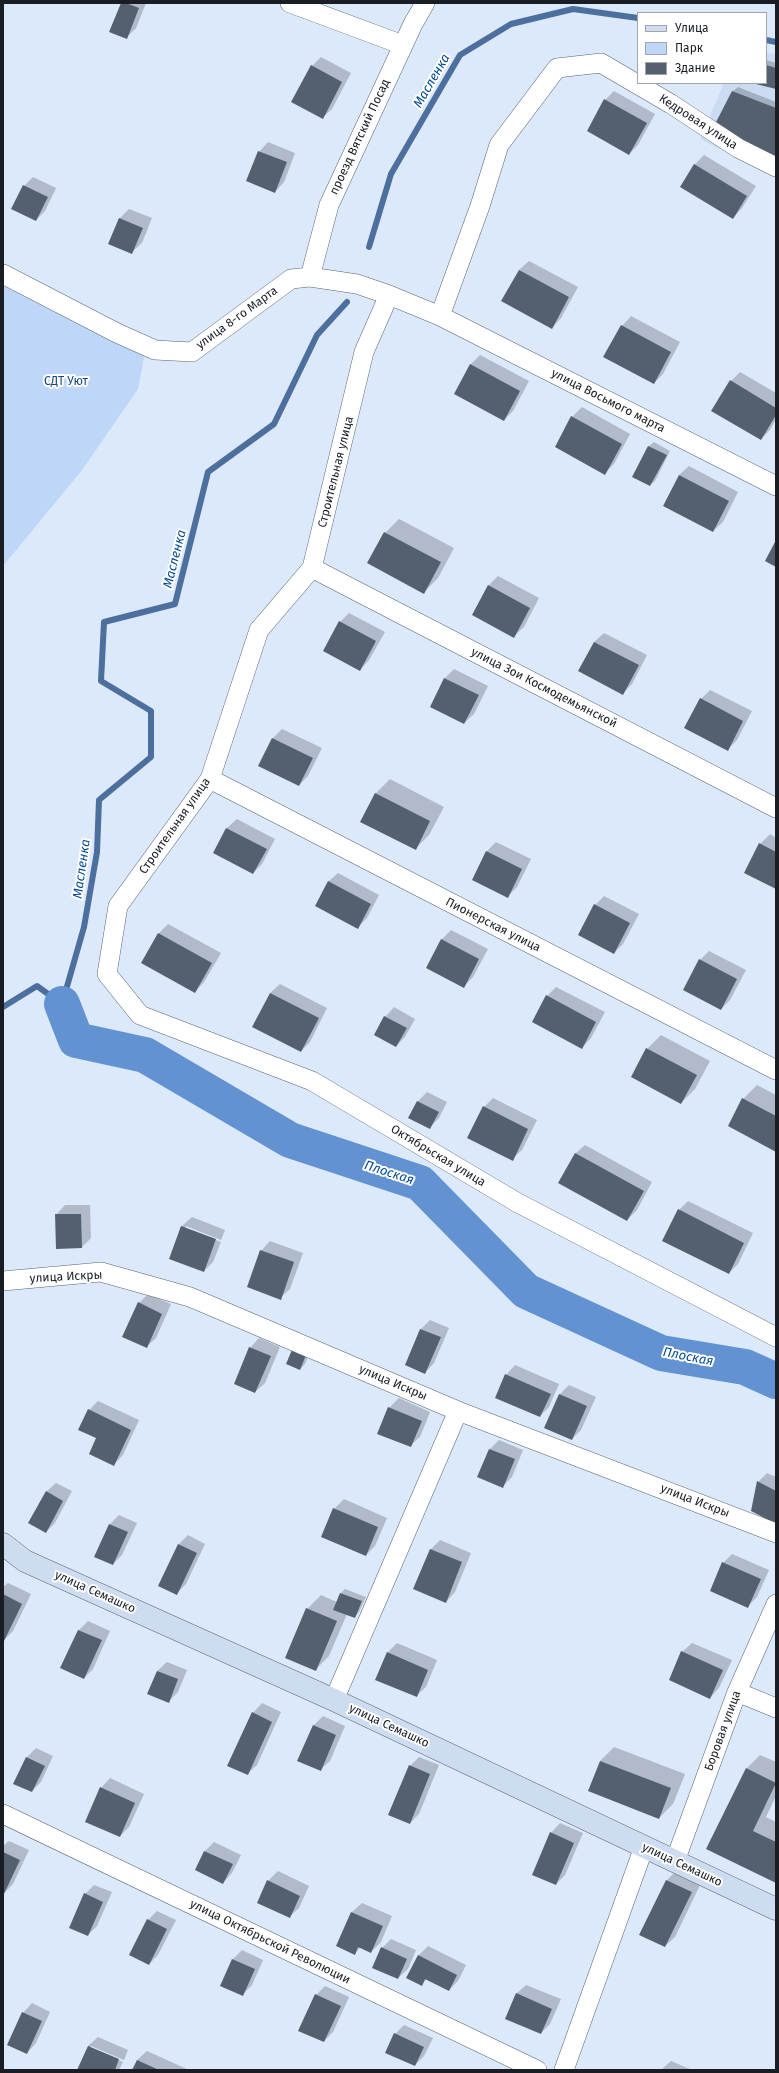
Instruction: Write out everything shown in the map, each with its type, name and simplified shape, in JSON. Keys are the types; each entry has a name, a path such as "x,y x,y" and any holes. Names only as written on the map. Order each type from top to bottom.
{"main road":[{"name":"улица Семашко","path":"3,1544 25,1560 334,1700 776,1909"}],"street":[{"path":"290,3 403,45"},
{"name":"проезд Вятский Посад","path":"310,277 328,205 403,45 425,3"},
{"name":"Кедровая улица","path":"440,316 480,206 499,145 557,68 600,63 670,104 738,148 776,167"},
{"name":"улица 8-го Марта","path":"3,274 116,333 156,350 192,352 291,279 310,277 357,284 389,295"},
{"path":"389,295 440,316"},
{"name":"Строительная улица","path":"107,974 118,906 210,779 259,630 312,568 364,352 389,295"},
{"name":"улица Восьмого марта","path":"440,316 776,486"},
{"name":"улица Зои Космодемьянской","path":"312,568 776,808"},
{"name":"Пионерская улица","path":"210,779 776,1070"},
{"name":"Октябрьская улица","path":"107,974 140,1015 312,1081 518,1203 776,1337"},
{"name":"улица Искры","path":"3,1281 101,1272 190,1297 458,1411 776,1533"},
{"path":"334,1700 458,1411"},
{"name":"Боровая улица","path":"675,1861 737,1692 776,1604"},
{"path":"737,1692 776,1708"},
{"name":"улица Октябрьской Революции","path":"3,1814 537,2070"},
{"path":"564,2070 644,1847"}],"shaded area":[{"path":"767,53 776,54 776,178 700,139 724,84 767,84"}],"green space":[{"name":"СДТ Уют","path":"3,281 145,352 138,389 82,470 3,566"}],"building":[{"path":"121,3 126,3 139,8 127,39 109,32"},
{"path":"311,65 342,82 323,119 291,102"},
{"path":"767,65 776,68 776,89 756,84 767,84"},
{"path":"732,91 776,108 776,156 712,130"},
{"path":"604,99 647,123 629,155 587,131"},
{"path":"258,151 287,162 275,193 246,181"},
{"path":"694,164 747,196 733,219 680,187"},
{"path":"23,185 48,197 36,221 11,209"},
{"path":"119,218 143,228 132,254 108,244"},
{"path":"519,270 569,297 552,329 501,301"},
{"path":"621,325 671,352 654,384 603,357"},
{"path":"470,364 520,391 504,421 454,394"},
{"path":"730,380 776,408 776,415 761,440 711,411"},
{"path":"571,416 622,444 605,475 555,447"},
{"path":"648,446 667,455 650,486 632,477"},
{"path":"679,475 729,501 713,532 663,506"},
{"path":"384,532 441,562 424,594 367,563"},
{"path":"776,540 776,567 765,561"},
{"path":"488,585 530,608 514,638 472,615"},
{"path":"339,621 376,641 360,671 323,651"},
{"path":"594,642 639,665 623,695 578,671"},
{"path":"444,678 479,695 464,724 430,707"},
{"path":"700,698 743,721 728,751 684,728"},
{"path":"272,738 313,758 299,786 258,766"},
{"path":"375,793 430,821 416,850 360,822"},
{"path":"226,828 267,849 253,874 213,853"},
{"path":"759,843 776,852 776,889 744,873"},
{"path":"486,851 522,869 508,898 472,880"},
{"path":"328,881 371,904 358,929 315,906"},
{"path":"594,904 630,923 614,954 578,935"},
{"path":"158,933 212,963 195,993 141,963"},
{"path":"441,939 479,959 464,988 426,968"},
{"path":"699,959 737,979 721,1010 683,990"},
{"path":"270,993 319,1018 301,1052 252,1027"},
{"path":"546,995 596,1022 582,1049 532,1022"},
{"path":"384,1016 407,1028 396,1047 374,1035"},
{"path":"646,1048 697,1075 681,1104 631,1077"},
{"path":"742,1098 776,1116 776,1152 728,1126"},
{"path":"417,1101 439,1112 430,1129 408,1118"},
{"path":"483,1106 528,1129 513,1161 467,1138"},
{"path":"575,1153 644,1191 627,1221 558,1183"},
{"path":"678,1209 744,1243 729,1274 662,1241"},
{"path":"55,1214 81,1214 82,1248 56,1249"},
{"path":"181,1226 216,1239 204,1272 169,1259"},
{"path":"260,1250 294,1262 281,1300 247,1287"},
{"path":"138,1302 162,1314 147,1348 122,1337"},
{"path":"420,1329 441,1337 425,1374 405,1365"},
{"path":"294,1345 308,1350 300,1370 286,1364"},
{"path":"249,1347 271,1356 255,1393 234,1384"},
{"path":"505,1374 551,1394 540,1417 495,1398"},
{"path":"559,1394 587,1406 572,1440 544,1428"},
{"path":"388,1407 422,1421 411,1447 377,1434"},
{"path":"88,1409 131,1430 114,1466 89,1454 96,1438 78,1430"},
{"path":"489,1449 515,1459 503,1488 477,1477"},
{"path":"757,1481 776,1491 776,1524 751,1511"},
{"path":"46,1491 63,1501 46,1533 28,1523"},
{"path":"333,1508 378,1527 366,1556 321,1537"},
{"path":"109,1524 128,1532 113,1565 94,1557"},
{"path":"178,1544 197,1553 177,1595 158,1586"},
{"path":"430,1549 462,1562 446,1603 413,1589"},
{"path":"722,1562 761,1579 748,1608 710,1591"},
{"path":"340,1593 362,1601 355,1618 333,1610"},
{"path":"3,1594 22,1604 3,1643"},
{"path":"306,1608 337,1621 316,1671 285,1658"},
{"path":"78,1630 102,1640 84,1679 60,1668"},
{"path":"681,1651 723,1670 710,1699 669,1680"},
{"path":"387,1652 428,1670 417,1697 375,1680"},
{"path":"157,1671 178,1679 169,1703 147,1694"},
{"path":"252,1712 272,1722 248,1775 227,1766"},
{"path":"313,1725 336,1735 321,1771 297,1761"},
{"path":"26,1757 45,1766 32,1792 13,1784"},
{"path":"600,1761 671,1788 659,1819 588,1791"},
{"path":"409,1765 430,1774 410,1824 388,1815"},
{"path":"746,1768 776,1783 753,1831 776,1842 776,1883 706,1849"},
{"path":"100,1787 135,1803 120,1837 85,1822"},
{"path":"550,1832 574,1843 556,1885 532,1875"},
{"path":"204,1851 233,1864 223,1884 195,1870"},
{"path":"3,1852 20,1860 3,1896"},
{"path":"267,1880 300,1896 290,1918 257,1903"},
{"path":"666,1880 692,1892 665,1947 639,1935"},
{"path":"84,1893 103,1902 88,1936 69,1928"},
{"path":"351,1912 383,1926 371,1953 358,1947 355,1955 336,1946"},
{"path":"147,1919 167,1929 149,1965 129,1955"},
{"path":"381,1947 407,1959 398,1979 372,1968"},
{"path":"418,1955 457,1975 449,1991 425,1979 422,1986 406,1978"},
{"path":"232,1959 255,1969 243,1996 220,1986"},
{"path":"516,1993 552,2009 541,2034 505,2019"},
{"path":"315,1994 341,2006 324,2042 298,2031"},
{"path":"22,2012 42,2021 27,2054 7,2045"},
{"path":"394,2033 424,2047 415,2066 385,2053"},
{"path":"88,2046 119,2059 115,2070 77,2070"},
{"path":"137,2060 159,2070 132,2070"}],"waterway":[{"name":"Масленка","path":"369,247 391,174 460,55 511,24 573,9 637,18"},
{"name":"Масленка","path":"767,40 776,42"},
{"name":"Масленка","path":"3,1007 37,986 62,1004 84,927 97,852 99,800 151,757 151,711 101,681 104,622 175,604 208,472 274,424 317,335 347,302"},
{"name":"Плоская","path":"62,1004 76,1040 145,1055 290,1140 420,1183 526,1291 661,1353 745,1367 776,1381"}]}
